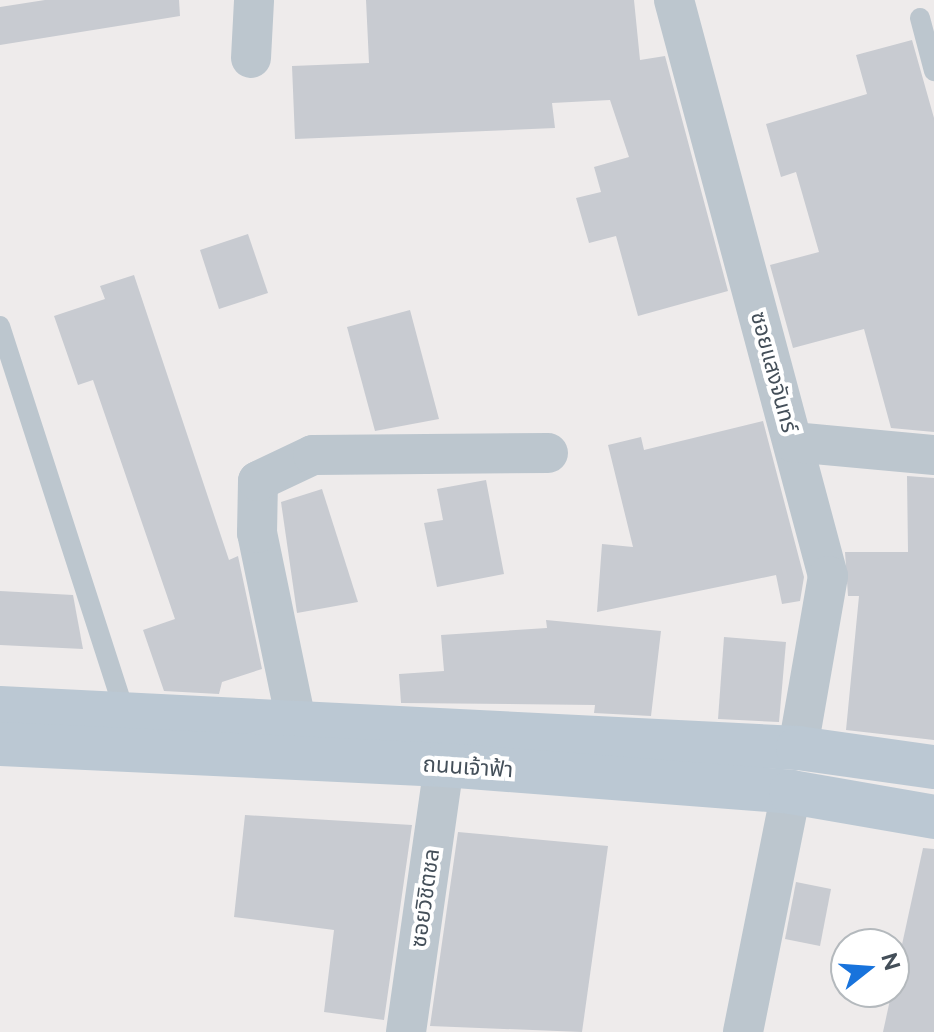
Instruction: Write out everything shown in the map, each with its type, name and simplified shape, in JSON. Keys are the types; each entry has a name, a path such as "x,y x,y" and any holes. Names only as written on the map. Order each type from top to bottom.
{"main road":[{"name":"ถนนเจ้าฟ้า","path":"0,708 798,748 934,767"},
{"name":"ถนนเจ้าฟ้า","path":"0,744 444,765 791,792 934,817"}],"street":[{"path":"251,58 254,0"},
{"name":"ซอยแสงจันทร์","path":"674,0 828,576 798,748"},
{"path":"793,442 934,455"},
{"path":"296,721 257,533 258,481 313,455 548,453"},
{"name":"ซอยวิชิตชล","path":"406,1032 444,765"},
{"path":"743,1032 791,792"}],"lane":[{"path":"920,18 934,71"},
{"path":"0,326 125,714"}],"building":[{"path":"45,0 179,0 180,16 0,45 0,7"},
{"path":"366,0 634,0 640,60 665,56 728,291 638,316 616,236 589,243 576,198 601,192 594,167 629,157 610,100 552,103 555,128 295,139 292,66 369,63"},
{"path":"912,40 934,118 934,432 891,428 864,329 793,348 770,265 819,252 796,172 781,177 766,124 867,94 856,55"},
{"path":"248,234 268,293 219,309 200,250"},
{"path":"134,275 229,560 238,556 262,669 222,682 219,694 164,691 143,630 175,619 93,380 78,385 54,316 105,299 100,286"},
{"path":"410,310 439,419 375,431 347,327"},
{"path":"763,421 804,577 800,601 782,604 776,575 597,612 602,544 633,547 608,445 641,437 644,450"},
{"path":"907,476 934,478 934,740 846,730 859,596 848,596 845,552 908,552"},
{"path":"486,480 504,574 437,587 424,523 443,520 437,489"},
{"path":"322,489 358,602 297,613 281,502"},
{"path":"0,591 73,595 83,649 0,645"},
{"path":"546,620 661,631 651,716 594,713 595,705 401,703 399,674 444,671 441,635 547,628"},
{"path":"724,637 786,642 779,722 718,719"},
{"path":"245,815 412,825 384,1020 324,1012 334,930 234,917"},
{"path":"458,832 608,846 582,1032 430,1026"},
{"path":"923,848 934,849 934,1032 883,1032 888,1008 910,1008 910,928 906,928"},
{"path":"796,882 831,889 820,946 785,939"}]}
